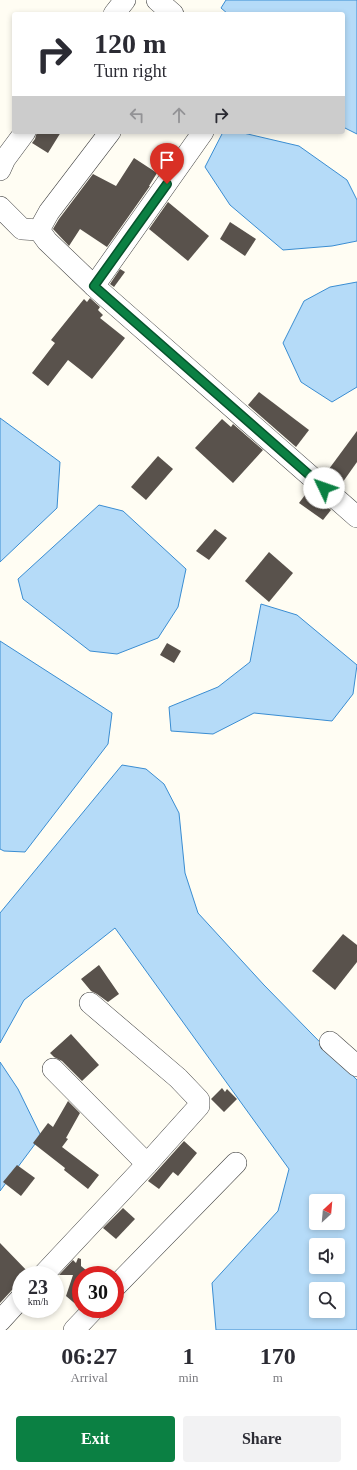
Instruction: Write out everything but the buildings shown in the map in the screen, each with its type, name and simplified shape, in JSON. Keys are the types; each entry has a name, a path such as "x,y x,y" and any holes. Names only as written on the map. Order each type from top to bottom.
{"street":[{"path":"116,12 125,0"},
{"path":"157,0 171,12"},
{"path":"0,170 5,159 24,134"},
{"path":"38,230 49,212 108,134"},
{"path":"94,286 202,134"},
{"path":"0,207 22,229 38,230 47,241 94,286 357,517"},
{"path":"51,1266 193,1115 199,1106 199,1100 178,1078 90,1003"},
{"path":"330,1042 357,1066"},
{"path":"53,1069 147,1164"},
{"path":"124,1278 236,1163"},
{"path":"0,1321 12,1308"},
{"path":"74,1330 85,1318"}],"water":[{"path":"226,0 357,0 357,134 345,128 345,12 226,12 221,8"},
{"path":"222,134 248,134 299,146 347,180 357,200 357,241 332,246 283,250 230,205 205,167"},
{"path":"357,282 357,387 332,402 301,382 283,343 304,301 330,287"},
{"path":"0,418 60,462 57,508 0,562"},
{"path":"99,505 123,511 186,569 178,607 158,638 117,654 90,651 23,599 18,579"},
{"path":"261,604 297,615 357,665 353,694 332,721 254,713 213,734 171,731 169,707 218,687 250,662"},
{"path":"0,641 112,713 108,744 25,852 4,851 0,849"},
{"path":"122,765 146,769 164,784 179,813 185,873 198,913 264,985 357,1080 357,1330 216,1330 212,1283 278,1211 289,1169 115,928 24,1000 0,1043 0,913"},
{"path":"0,1062 18,1089 41,1136 0,1191"}],"route":[{"path":"167,184 94,286 324,488"}]}
